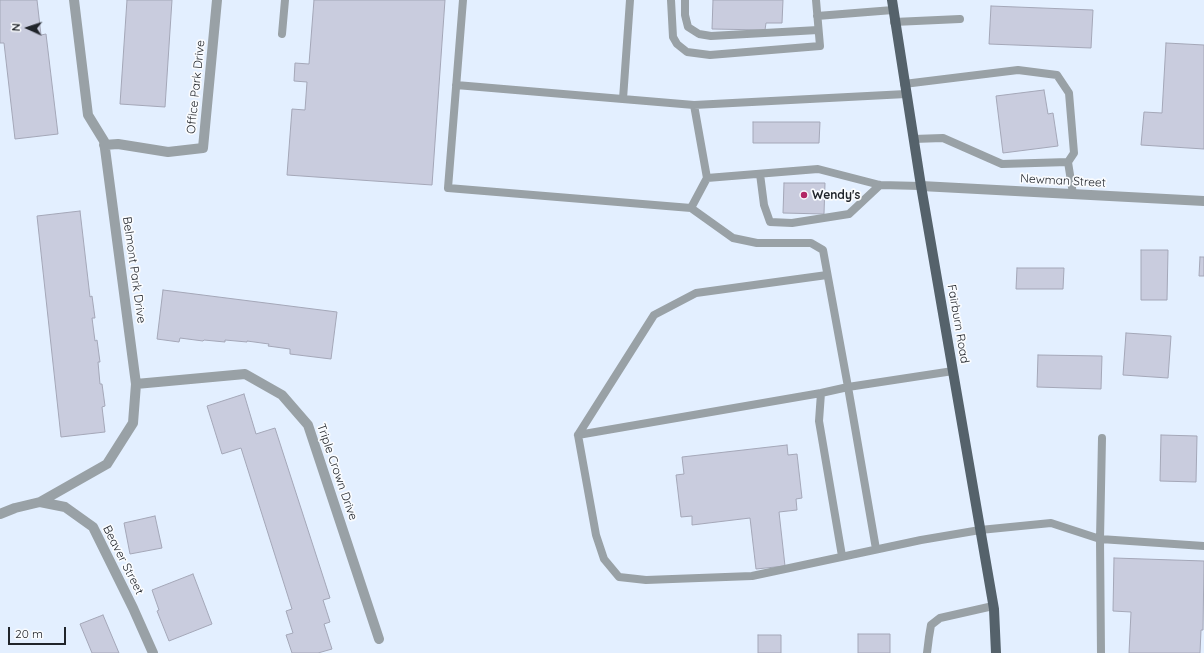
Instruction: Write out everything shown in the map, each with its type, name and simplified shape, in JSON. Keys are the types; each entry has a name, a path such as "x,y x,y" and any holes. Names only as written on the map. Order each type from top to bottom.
{"main road":[{"name":"Fairburn Road","path":"892,5 921,186 993,606 996,653"}],"street":[{"name":"Belmont Park Drive","path":"40,502 107,464 133,423 136,384 104,141 88,115 74,0"},
{"name":"Office Park Drive","path":"104,145 118,144 168,152 203,148 217,0"},
{"name":"Newman Street","path":"921,186 1204,201"},
{"name":"Triple Crown Drive","path":"136,384 245,374 282,395 308,424 379,639"},
{"name":"Beaver Street","path":"0,514 15,508 40,502 65,507 93,527 133,608 153,653"}],"lane":[{"path":"282,34 286,0"},
{"path":"463,0 448,188 691,208 733,238 757,242 811,243 822,250 848,387 876,549"},
{"path":"623,99 630,0"},
{"path":"671,0 673,37 677,44 687,52 710,55 820,46 816,0"},
{"path":"685,0 685,15 688,27 699,34 711,36 818,30"},
{"path":"817,16 892,5"},
{"path":"894,22 960,19"},
{"path":"904,84 1018,70 1057,75 1070,93 1074,153 1068,162 1072,194"},
{"path":"456,84 694,105 906,94"},
{"path":"691,208 707,178 694,105"},
{"path":"914,139 943,138 1002,164 1068,162"},
{"path":"707,178 818,170 880,185 921,186"},
{"path":"760,174 764,205 770,222 792,223 850,214 880,185"},
{"path":"827,275 696,293 654,316 578,435 596,535 604,559 619,577 646,580 752,576 921,540 980,530 1051,523 1100,538 1204,546"},
{"path":"578,435 821,394 848,387 953,371"},
{"path":"821,394 819,421 842,556"},
{"path":"1101,653 1100,538 1102,438"},
{"path":"927,653 928,637 931,625 940,618 993,606"}],"building":[{"path":"0,0 37,0 41,35 46,34 58,134 15,139 4,43 0,43"},
{"path":"127,0 172,0 165,107 120,104"},
{"path":"314,0 445,0 432,185 287,175 292,109 305,110 307,82 294,81 295,63 309,64"},
{"path":"713,0 783,0 782,23 766,23 765,30 712,29"},
{"path":"991,6 1093,10 1091,48 989,44"},
{"path":"1166,43 1204,45 1204,149 1141,145 1144,112 1162,113"},
{"path":"1044,90 1048,114 1053,113 1058,146 1003,153 996,96"},
{"path":"753,122 820,122 819,143 753,143"},
{"path":"784,183 825,183 824,214 783,213"},
{"path":"80,211 90,297 92,296 95,318 92,318 100,362 98,362 100,384 102,384 105,406 102,407 105,432 61,437 37,216"},
{"path":"1141,250 1168,250 1167,300 1141,300"},
{"path":"1200,257 1204,257 1204,276 1199,276"},
{"path":"1017,268 1064,268 1063,289 1016,289"},
{"path":"163,290 337,312 331,359 290,354 290,349 247,341 225,340 225,342 180,338 179,342 157,339"},
{"path":"1126,333 1171,336 1168,378 1123,375"},
{"path":"1038,355 1102,356 1101,389 1037,387"},
{"path":"244,394 256,434 275,428 330,598 323,600 330,622 324,624 332,649 318,653 292,653 286,635 293,633 286,611 292,609 241,448 222,454 207,406"},
{"path":"1161,435 1197,436 1196,482 1160,481"},
{"path":"787,445 788,455 797,454 802,498 796,499 797,510 779,512 785,566 756,569 750,518 692,525 692,516 681,517 676,475 684,474 682,457"},
{"path":"155,516 162,548 130,554 124,523"},
{"path":"1114,558 1204,561 1203,630 1201,630 1200,653 1129,653 1131,612 1113,611"},
{"path":"193,574 212,624 169,641 157,611 159,610 152,590"},
{"path":"103,615 119,653 92,653 80,624"},
{"path":"858,634 890,634 890,653 858,653"},
{"path":"758,635 781,635 781,653 758,653"}],"place":[{"name":"Wendy's","path":"804,195"}]}
